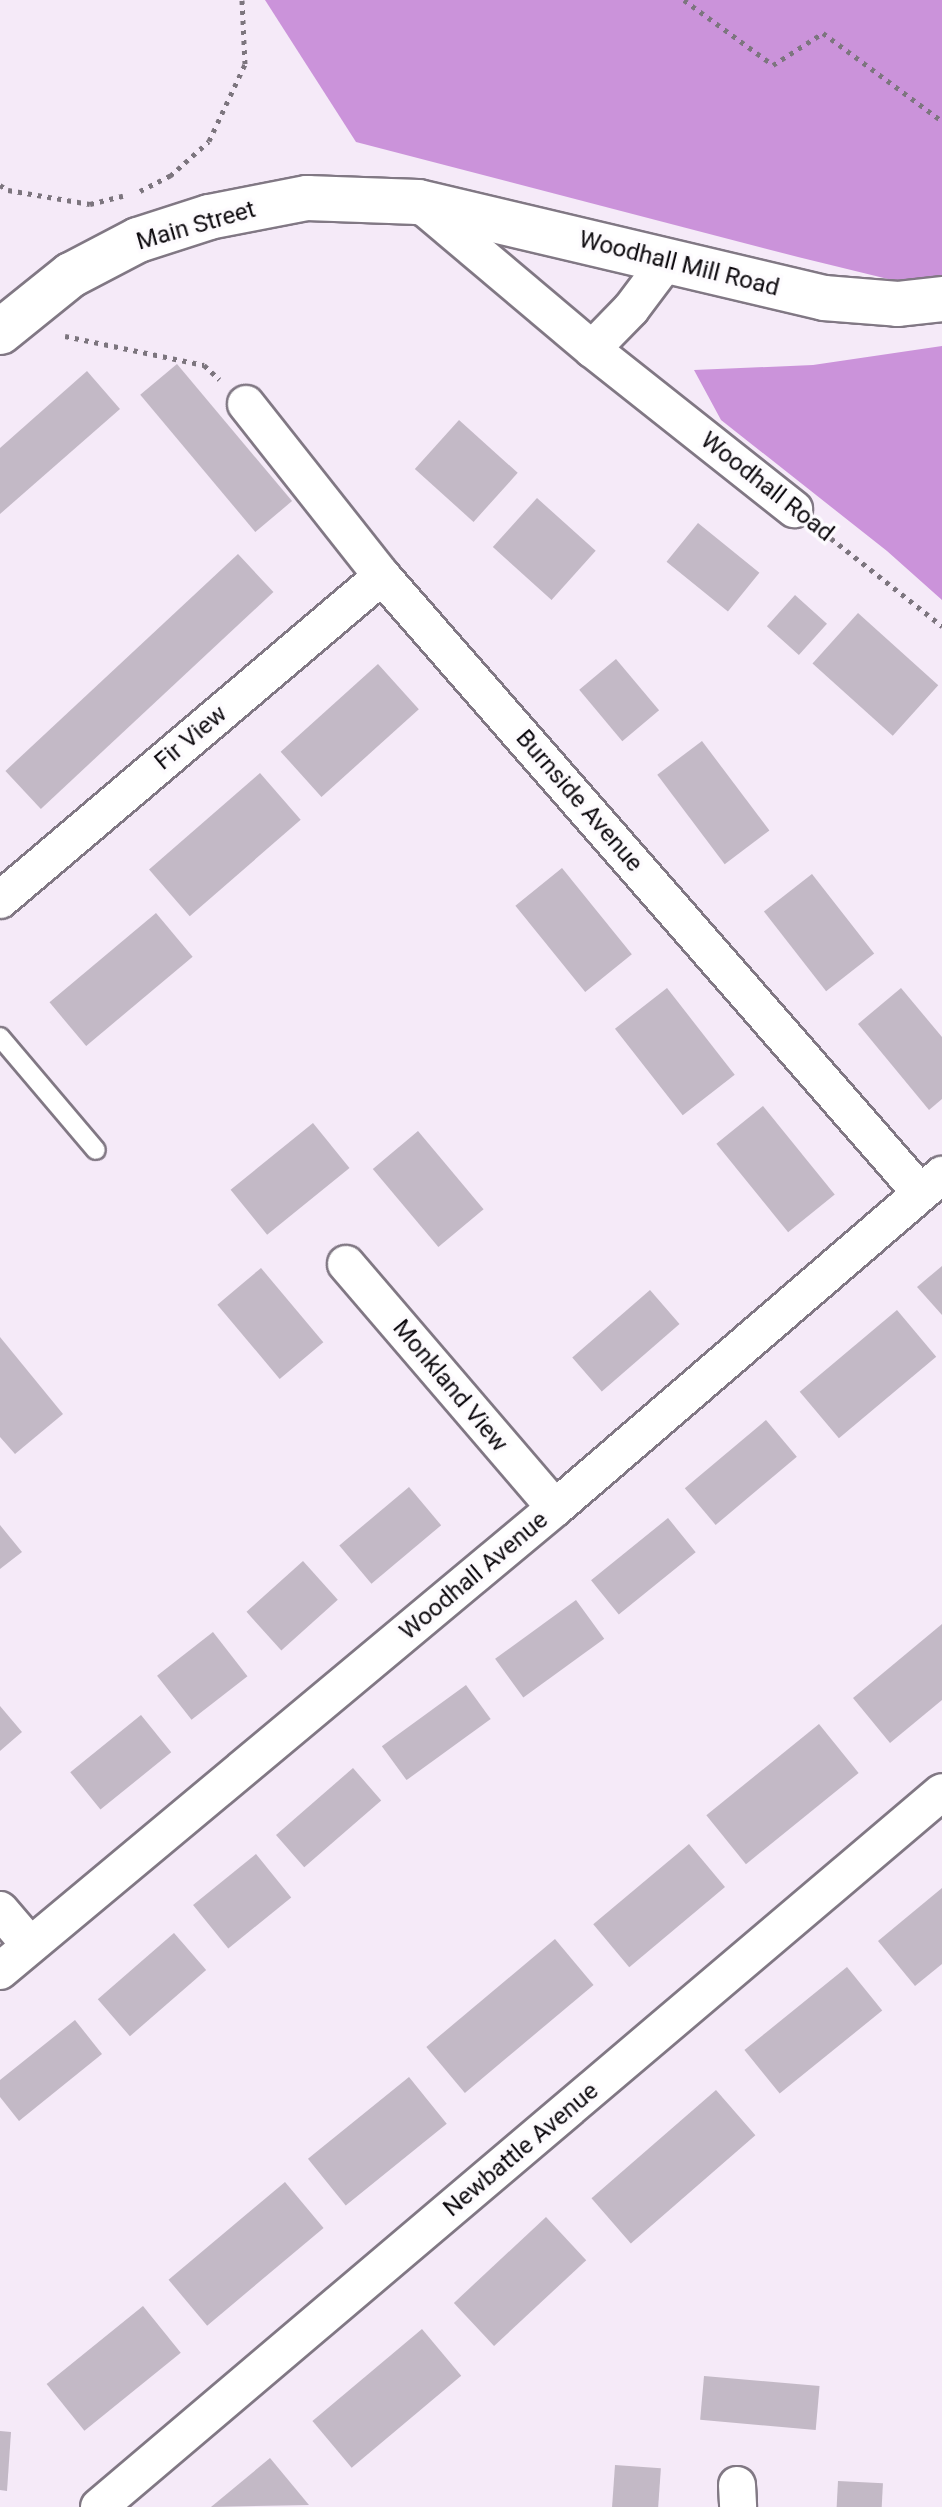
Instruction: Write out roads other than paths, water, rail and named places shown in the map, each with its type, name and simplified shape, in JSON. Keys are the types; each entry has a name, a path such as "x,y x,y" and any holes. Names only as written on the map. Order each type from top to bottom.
{"main road":[{"name":"Main Street","path":"4,328 71,275 124,247 209,217 307,198 418,202"},
{"name":"Woodhall Mill Road","path":"418,202 824,298 898,304 942,299"}],"street":[{"name":"Woodhall Road","path":"418,202 592,349 794,509"},
{"path":"592,349 631,309 667,261"},
{"name":"Burnside Avenue","path":"246,404 382,576 931,1183"},
{"name":"Fir View","path":"0,900 382,576"},
{"name":"Woodhall Avenue","path":"0,1971 555,1508 931,1183"},
{"name":"Monkland View","path":"346,1264 555,1508"},
{"name":"Newbattle Avenue","path":"99,2507 942,1792"},
{"path":"0,1910 30,1945"}],"lane":[{"path":"0,1037 96,1150"}]}
